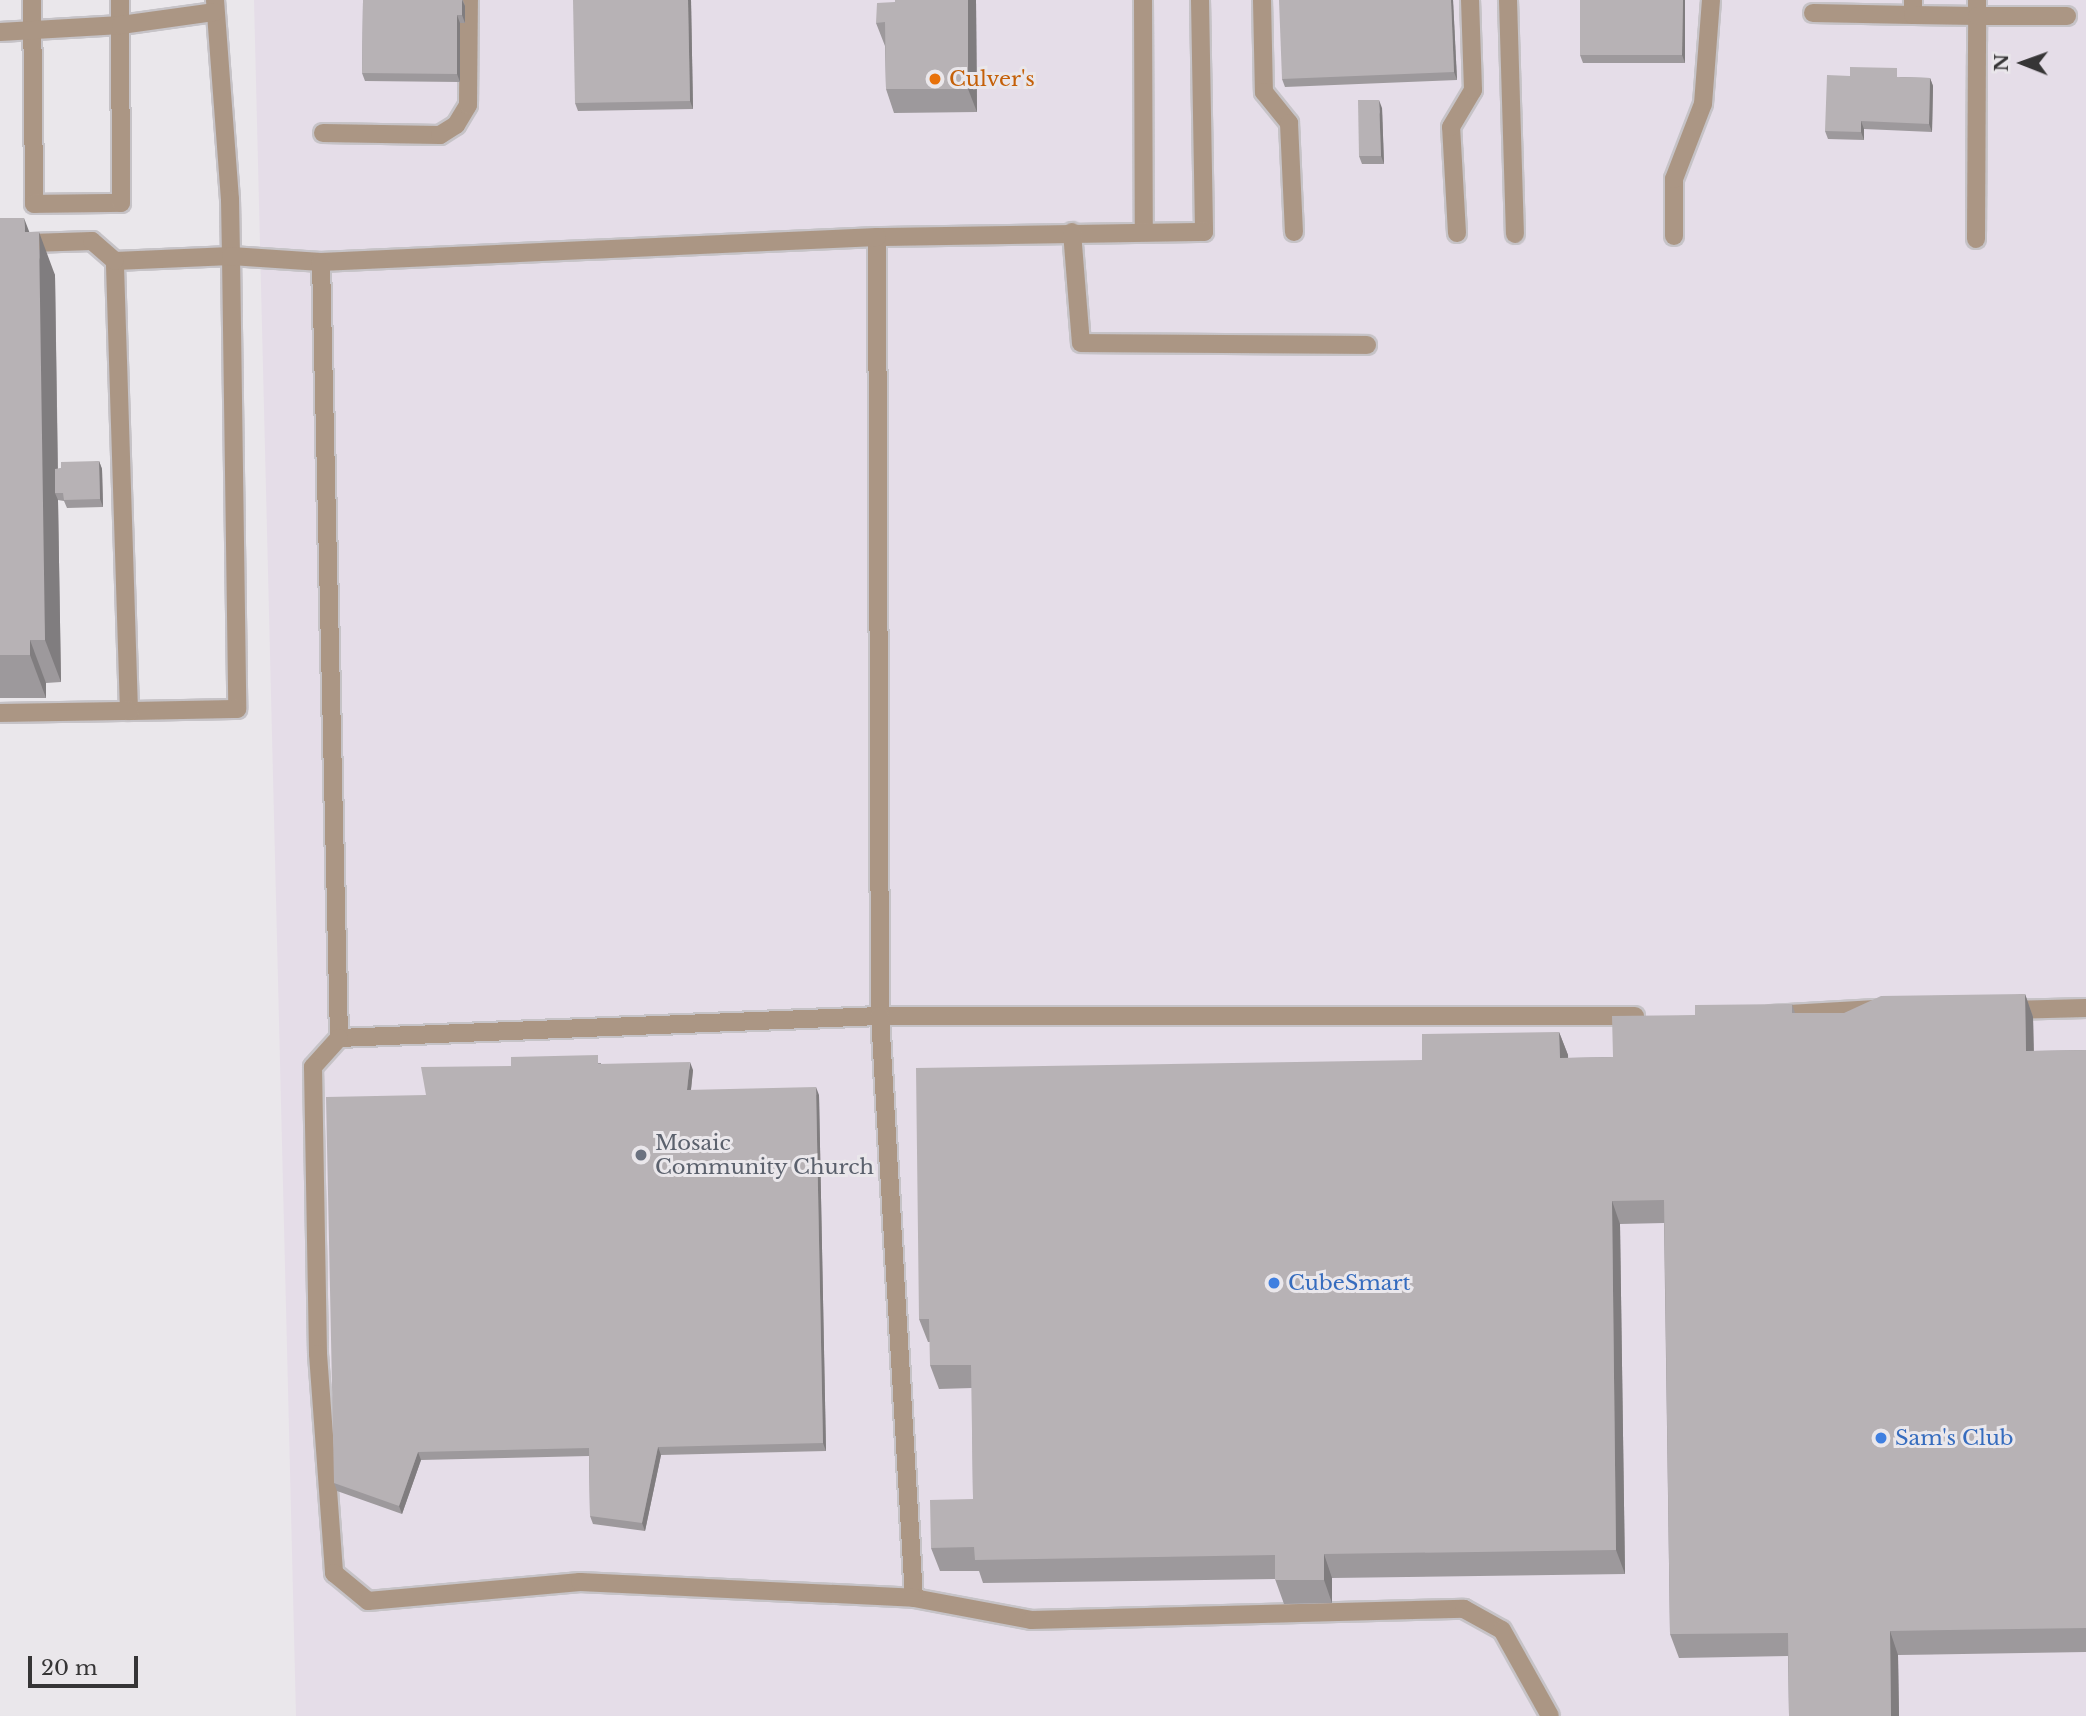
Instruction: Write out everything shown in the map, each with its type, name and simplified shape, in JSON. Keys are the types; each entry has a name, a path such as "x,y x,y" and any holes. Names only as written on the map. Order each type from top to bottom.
{"lane":[{"path":"32,0 34,204 121,203 120,0"},
{"path":"323,133 440,135 456,125 468,105 469,0"},
{"path":"1143,0 1144,230"},
{"path":"0,244 92,241 115,261 231,256 321,262 877,237 1144,230 1204,232 1200,0"},
{"path":"1262,0 1264,92 1289,123 1294,232"},
{"path":"1457,233 1451,127 1473,90 1470,0"},
{"path":"1508,0 1516,234"},
{"path":"1674,236 1674,179 1703,104 1711,0"},
{"path":"0,32 121,25 215,6 231,256 237,709 0,713"},
{"path":"1976,239 1977,8"},
{"path":"1813,13 1977,8 2067,16"},
{"path":"1072,233 1081,343 1367,345"},
{"path":"877,237 880,1016 914,1598"},
{"path":"115,261 129,711"},
{"path":"321,262 339,1038 313,1067 318,1354 334,1573 368,1601 580,1582 914,1598 1031,1620 1464,1609 1502,1630 1550,1716"},
{"path":"1985,1010 2086,1008"},
{"path":"1755,1016 1893,1009"},
{"path":"339,1038 880,1016 1658,1016"}],"shaded area":[{"path":"254,0 2086,0 2086,1716 296,1716"}],"building":[{"path":"363,0 462,0 462,15 457,15 457,74 362,73"},
{"path":"573,0 688,0 690,101 575,103"},
{"name":"Culver's","path":"895,0 968,0 968,89 886,89 885,22 876,23 877,3"},
{"path":"1279,0 1451,0 1454,72 1282,79"},
{"path":"1580,0 1683,0 1682,55 1580,55"},
{"path":"1850,67 1897,68 1897,77 1930,78 1929,124 1861,121 1861,132 1825,131 1827,75 1850,76"},
{"path":"1358,100 1379,100 1381,156 1359,156"},
{"path":"0,218 24,218 25,232 39,232 45,640 30,640 30,655 0,655"},
{"path":"99,461 100,499 64,500 63,493 55,493 55,469 61,468 61,462"},
{"path":"2025,994 2026,1051 2086,1050 2086,1628 1890,1631 1891,1716 1789,1716 1788,1633 1670,1634 1664,1200 1612,1201 1616,1550 1324,1554 1324,1580 1275,1580 1275,1555 975,1560 974,1547 931,1548 930,1500 973,1499 971,1365 930,1365 929,1319 919,1319 916,1068 1422,1060 1422,1034 1559,1032 1560,1058 1613,1057 1612,1016 1695,1015 1695,1005 1792,1004 1792,1013 1844,1013 1881,996"},
{"path":"598,1055 598,1064 690,1062 687,1090 816,1087 823,1443 658,1447 642,1523 590,1516 589,1448 418,1452 399,1506 334,1483 326,1097 426,1095 421,1067 511,1066 511,1057"}],"place":[{"name":"Culver's","path":"935,79"},
{"name":"Mosaic Community Church","path":"641,1155"},
{"name":"CubeSmart","path":"1274,1283"},
{"name":"Sam's Club","path":"1881,1438"}]}
